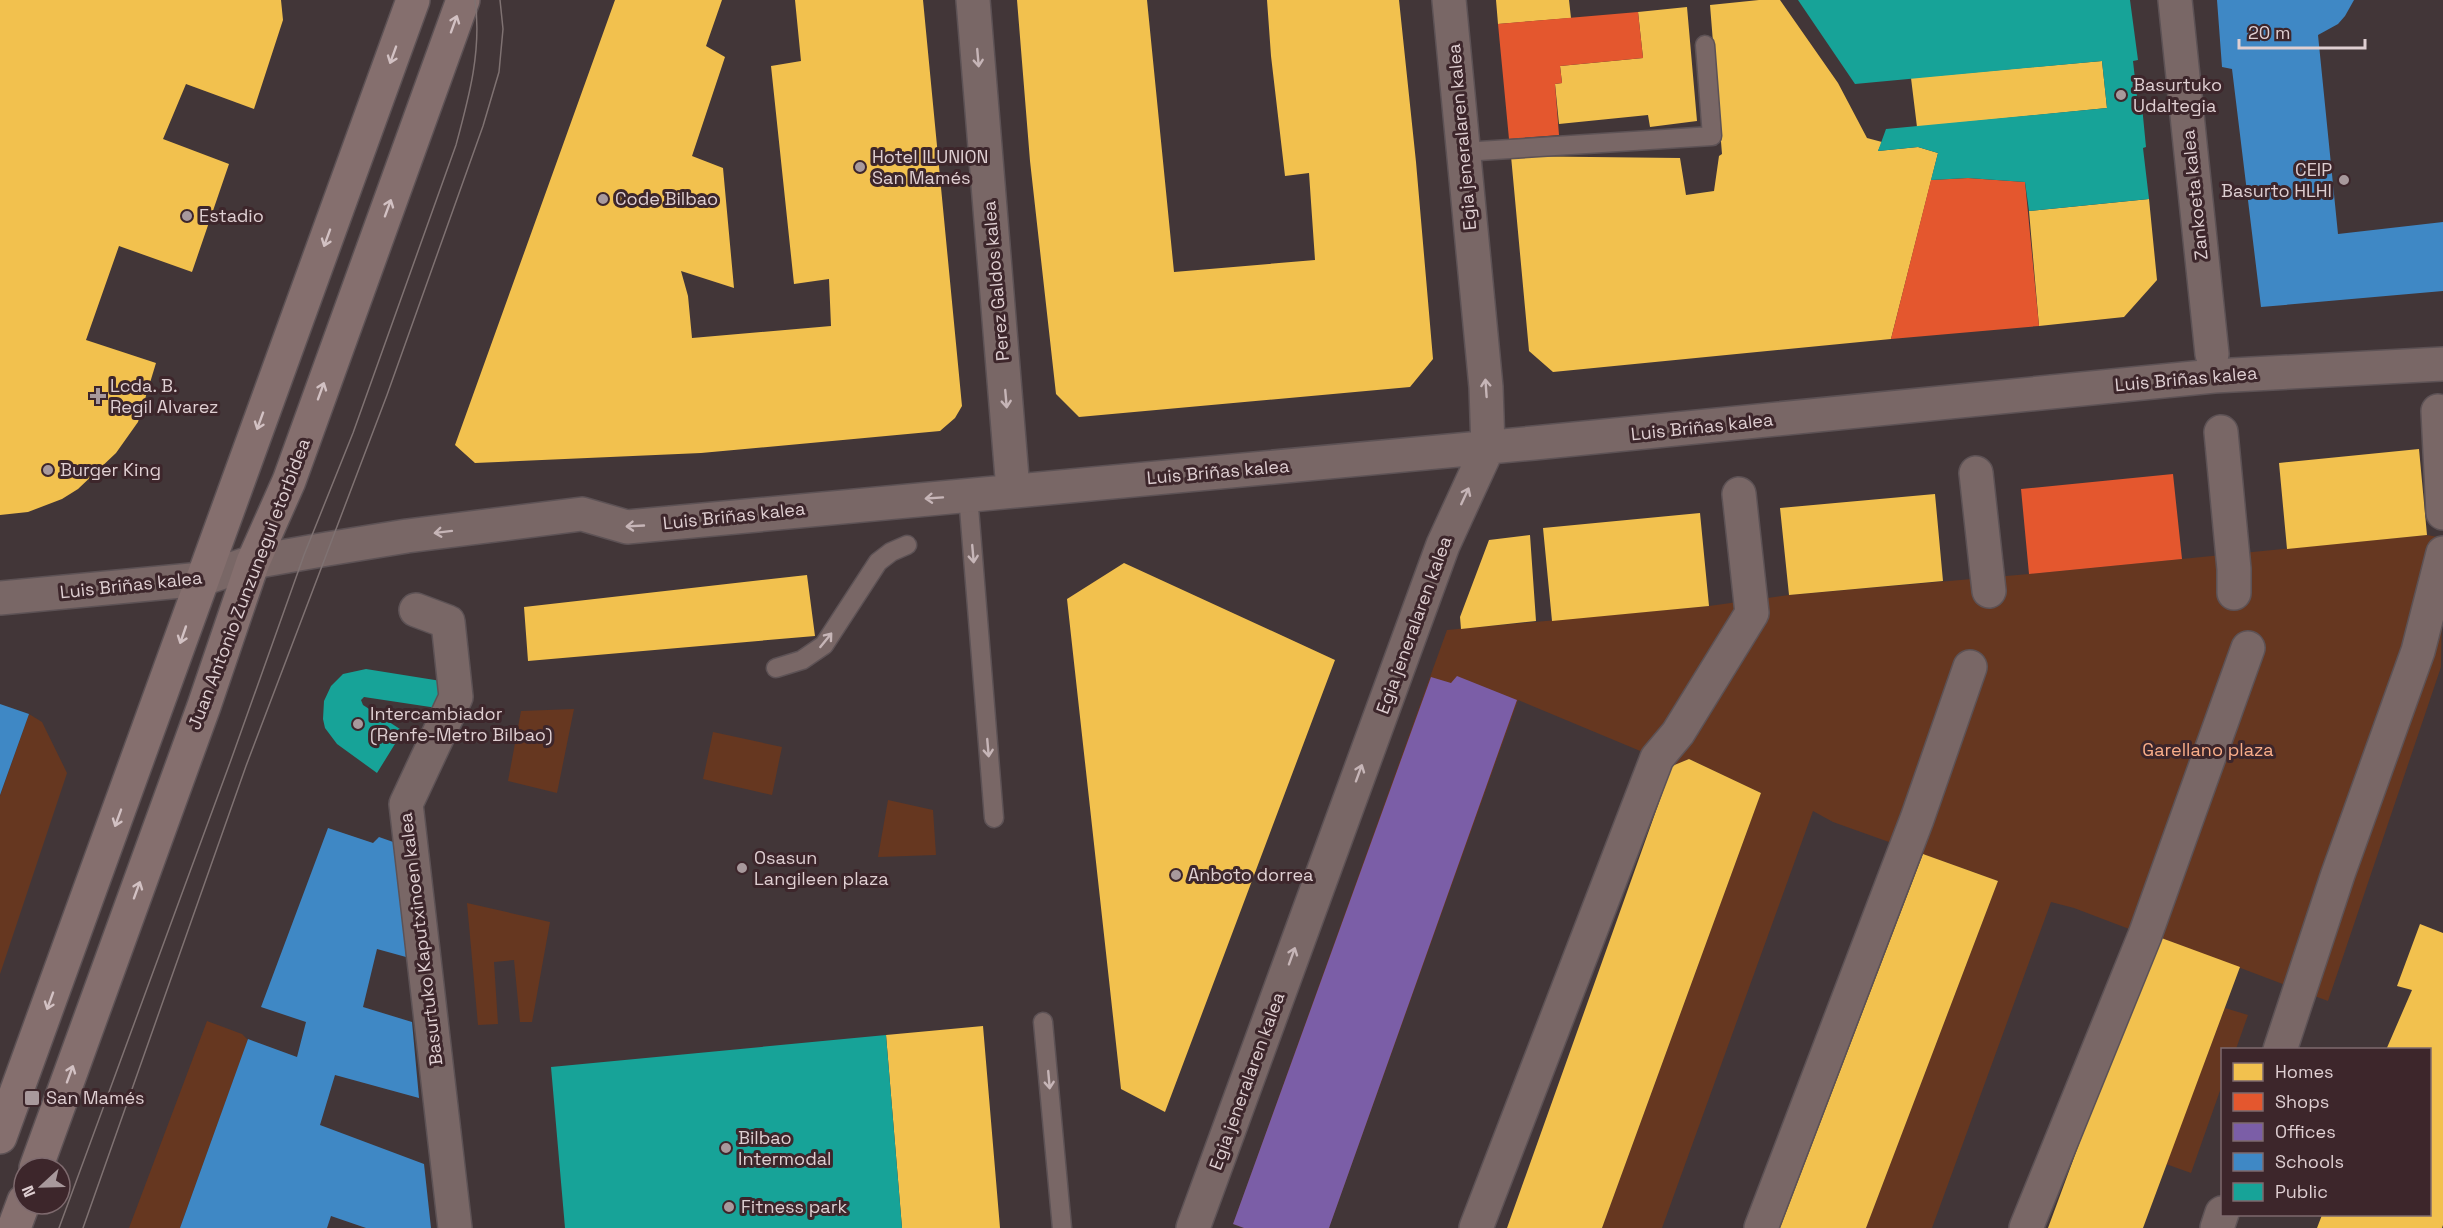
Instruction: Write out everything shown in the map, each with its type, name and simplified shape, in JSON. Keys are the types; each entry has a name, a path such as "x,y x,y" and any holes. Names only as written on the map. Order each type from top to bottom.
{"main road":[{"path":"0,1137 152,725 202,579 413,0"},
{"name":"Juan Antonio Zunzunegui etorbidea","path":"40,1156 254,562 289,480 463,0"}],"street":[{"name":"Perez Galdos kalea","path":"973,0 1013,490"},
{"name":"Egia jeneralaren kalea","path":"1193,1228 1443,544 1488,447 1486,387 1449,0"},
{"name":"Zankoeta kalea","path":"2175,0 2212,354"},
{"name":"Luis Briñas kalea","path":"0,598 202,579 254,562 406,536 582,514 627,527 1488,447 2214,376 2443,364"},
{"path":"2438,411 2443,513"},
{"path":"2221,432 2234,569 2234,593"},
{"path":"1976,473 1989,591"},
{"path":"1476,1228 1657,758 1678,733 1752,613 1739,494"},
{"path":"2281,1048 2337,874 2418,651 2443,553"},
{"name":"Basurtuko Kaputxinoen kalea","path":"416,610 448,622 454,662 456,697 406,804 455,1228"},
{"path":"2026,1228 2145,935 2248,648"},
{"path":"1761,1228 1917,819 1970,667"}],"lane":[{"path":"1463,152 1712,136 1706,45"},
{"path":"968,495 994,818"},
{"path":"776,668 802,660 824,645 878,562 891,552 907,545"},
{"path":"1043,1022 1062,1228"}],"green space":[{"name":"Garellano plaza","path":"2427,535 2443,538 2441,667 2328,1001 2156,936 2145,935 2074,908 2051,902 1932,1228 1866,1228 1998,881 1833,822 1813,811 1662,1228 1602,1228 1761,793 1689,759 1672,766 1518,700 1329,1228 1244,1228 1233,1224 1447,630 1709,606 1789,595"},
{"path":"574,709 557,793 508,781 521,711"},
{"path":"29,714 42,722 67,773 0,974 0,796"},
{"path":"713,732 782,747 772,795 703,779"},
{"path":"888,800 933,810 936,855 878,857"},
{"path":"467,903 550,922 532,1022 520,1022 514,960 494,962 498,1024 478,1025"},
{"path":"2225,1008 2248,1015 2236,1048 2221,1048 2221,1088 2191,1173 2166,1164"},
{"path":"207,1021 242,1034 248,1040 180,1228 129,1228"}],"building: Homes":[{"path":"0,0 281,0 283,20 254,109 186,84 163,139 229,164 192,272 119,246 86,340 156,363 138,422 116,453 78,489 62,499 28,512 0,515"},
{"path":"615,0 722,0 706,46 725,57 692,156 723,168 734,288 681,271 688,296 692,338 831,326 829,279 794,284 771,66 801,61 795,0 923,0 962,406 955,418 940,431 701,453 475,463 455,445"},
{"path":"1017,0 1147,0 1174,272 1315,260 1309,173 1285,176 1267,0 1399,0 1433,359 1410,387 1079,417 1056,394 1030,161"},
{"path":"1496,0 1569,0 1571,18 1498,24"},
{"path":"1780,0 1838,83 1867,138 1882,142 1878,151 1918,147 1938,153 1891,339 1553,372 1529,351 1511,156 1680,158 1686,195 1714,191 1719,156 1722,154 1710,5"},
{"path":"1687,7 1697,121 1650,127 1648,115 1559,124 1555,84 1562,83 1560,66 1643,58 1638,12"},
{"path":"2102,61 2107,108 1917,127 1911,78"},
{"path":"2149,199 2157,280 2124,317 2039,326 2029,211"},
{"path":"2419,449 2427,535 2287,549 2279,463"},
{"path":"1935,494 1943,581 1789,595 1780,508"},
{"path":"1700,513 1709,606 1552,621 1543,528"},
{"path":"1530,535 1536,621 1461,629 1460,617 1489,540"},
{"name":"Anboto dorrea","path":"1124,563 1335,660 1165,1112 1121,1089 1067,599"},
{"path":"807,575 815,636 528,661 524,607"},
{"path":"1689,759 1761,793 1602,1228 1507,1228 1672,766"},
{"path":"1923,854 1998,881 1866,1228 1780,1228"},
{"path":"2420,924 2443,933 2443,1225 2442,1228 2317,1228 2322,1216 2431,1216 2431,1048 2387,1048 2412,990 2397,986"},
{"path":"2156,936 2240,967 2143,1228 2048,1228"},
{"path":"983,1026 1000,1228 902,1228 886,1035"}],"building: Shops":[{"path":"1638,12 1643,58 1560,66 1562,83 1555,84 1559,135 1509,139 1498,24"},
{"path":"1968,178 2025,182 2039,326 1891,339 1931,180"},
{"path":"2173,474 2182,559 2029,574 2021,489"}],"building: Offices":[{"path":"1457,676 1517,700 1329,1228 1244,1228 1233,1224 1431,677 1451,683"}],"building: Schools":[{"path":"2217,0 2354,0 2338,24 2318,35 2338,234 2443,222 2443,291 2261,307 2232,69 2222,67"},
{"path":"0,704 29,714 0,795"},
{"path":"328,828 373,843 379,837 396,843 406,957 377,949 363,1007 412,1022 419,1098 335,1075 320,1125 424,1164 431,1228 366,1228 331,1216 327,1228 180,1228 248,1039 297,1057 306,1022 261,1007"}],"building: Public":[{"name":"Basurtuko Udaltegia","path":"1798,0 2130,0 2138,60 2133,61 2138,106 2142,106 2146,147 2143,148 2149,199 2029,211 2025,182 1968,178 1931,180 1938,153 1918,147 1878,151 1886,129 2107,108 2102,61 1855,84"},
{"name":"Intercambiador (Renfe-Metro Bilbao)","path":"366,669 441,681 437,708 364,697 361,700 363,705 403,731 377,773 337,744 325,728 323,719 324,701 331,686 343,674"},
{"name":"Bilbao Intermodal","path":"886,1035 902,1228 565,1228 551,1067"}],"tram line":[{"path":"59,1228 304,555 353,433 456,145 473,73 477,37 475,0"},
{"path":"83,1228 246,766 387,395 483,126 499,72 503,29 500,0"}],"place":[{"name":"Basurtuko Udaltegia","path":"2121,95"},
{"name":"Hotel ILUNION San Mamés","path":"860,167"},
{"name":"CEIP Basurto HLHI","path":"2344,180"},
{"name":"Code Bilbao","path":"603,199"},
{"name":"Estadio","path":"187,216"},
{"name":"Lcda. B. Regil Alvarez","path":"98,396"},
{"name":"Burger King","path":"48,470"},
{"name":"Intercambiador (Renfe-Metro Bilbao)","path":"358,724"},
{"name":"Osasun Langileen plaza","path":"742,868"},
{"name":"Anboto dorrea","path":"1176,875"},
{"name":"San Mamés","path":"32,1098"},
{"name":"Bilbao Intermodal","path":"726,1148"},
{"name":"Fitness park","path":"729,1207"}]}
